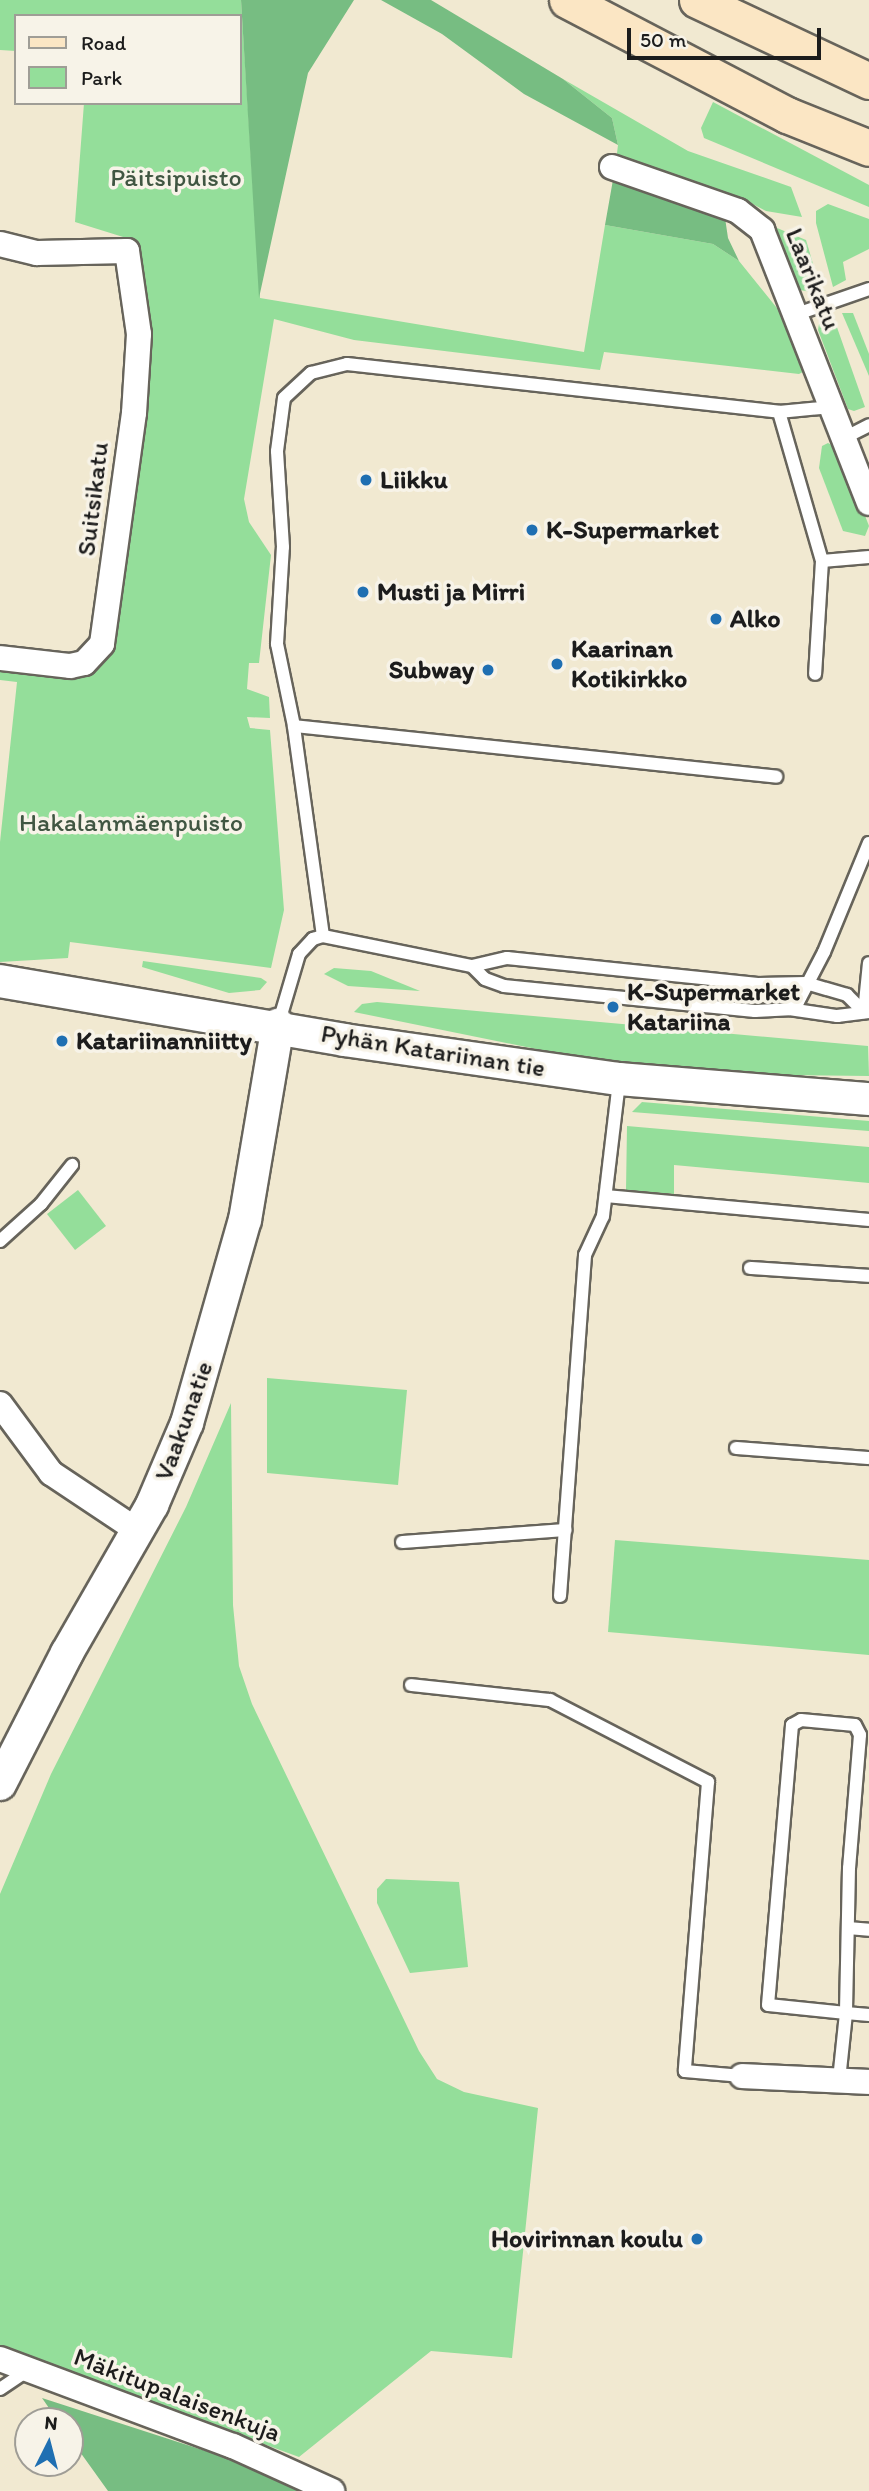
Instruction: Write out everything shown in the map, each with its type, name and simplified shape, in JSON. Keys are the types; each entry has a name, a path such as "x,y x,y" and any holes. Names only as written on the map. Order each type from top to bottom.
{"main road":[{"path":"567,0 788,115 869,149"},
{"path":"697,0 869,81"}],"street":[{"name":"Laarikatu","path":"612,167 738,211 762,230 869,503"},
{"name":"Suitsikatu","path":"0,244 37,253 127,251 135,293 138,364 106,633 94,655 70,666 0,658"},
{"name":"Pyhän Katariinan tie","path":"0,981 278,1025 344,1040 619,1079 869,1099"},
{"name":"Vaakunatie","path":"3,1771 138,1531 187,1423 209,1358 245,1220 278,1025"},
{"path":"0,1404 51,1473 138,1531"},
{"path":"742,2076 869,2082"},
{"name":"Mäkitupalaisenkuja","path":"0,2359 233,2446 332,2491"}],"lane":[{"path":"797,314 869,289"},
{"path":"323,936 294,726 277,643 283,547 277,451 284,398 312,373 347,364 779,412 832,407"},
{"path":"779,412 822,561 814,674"},
{"path":"844,438 869,425"},
{"path":"822,561 869,557"},
{"path":"294,726 776,778"},
{"path":"789,1009 806,983 864,863 869,843"},
{"path":"278,1025 299,954 313,939 323,936 472,966 507,958 758,984 806,983 847,995 867,1012"},
{"path":"867,1012 869,963"},
{"path":"472,966 485,979 504,986 755,1011 789,1009 837,1016 867,1012"},
{"path":"560,1596 585,1255 603,1216 619,1079"},
{"path":"0,1241 41,1204 72,1165"},
{"path":"606,1196 869,1220"},
{"path":"750,1268 869,1276"},
{"path":"736,1448 869,1458"},
{"path":"402,1542 566,1530"},
{"path":"411,1685 550,1700 708,1782 685,2071 742,2076"},
{"path":"839,2080 846,2013 848,1928 860,1735 855,1725 801,1720 792,1725 768,2005 846,2013 869,2015"},
{"path":"848,1928 869,1930"},
{"path":"0,2389 28,2370"}],"green space":[{"path":"0,0 241,0 242,14 14,14 14,51 0,50"},
{"path":"241,0 354,0 308,73 259,298 242,14"},
{"path":"381,0 431,0 563,79 612,118 618,145 524,94 442,34"},
{"path":"242,16 260,298 584,352 605,225 713,244 739,261 789,323 807,370 799,374 604,352 600,370 354,340 274,319 244,499 249,522 271,555 259,663 249,663 247,689 269,697 270,718 247,717 250,728 270,730 284,910 271,968 70,942 68,958 0,962 0,842 17,682 0,680 0,665 90,670 148,324 136,241 75,222 84,105 242,105"},
{"path":"563,79 688,151 791,187 802,217 766,211 745,200 616,161 618,145 612,118"},
{"path":"713,102 869,185 869,207 704,138 701,128"},
{"path":"614,174 724,211 728,238 739,261 713,244 605,225"},
{"path":"828,204 869,219 869,249 843,262 846,280 833,287 816,223 816,211"},
{"path":"777,228 806,240 822,294 800,290 775,232"},
{"path":"842,313 853,313 869,354 869,376"},
{"path":"833,316 865,407 854,411 848,409 818,330 819,324"},
{"path":"828,443 839,449 869,526 865,536 843,531 819,468 822,446"},
{"path":"143,961 261,978 267,982 260,990 229,993 142,967"},
{"path":"334,968 371,971 420,991 348,986 324,974"},
{"path":"377,1002 868,1046 869,1076 697,1074 585,1059 354,1012 362,1004"},
{"path":"642,1102 869,1121 869,1131 632,1112"},
{"path":"627,1126 869,1147 869,1183 674,1165 674,1194 626,1190"},
{"path":"78,1190 106,1226 75,1250 47,1214"},
{"path":"267,1378 407,1390 398,1485 267,1473"},
{"path":"231,1403 233,1605 239,1666 252,1704 419,2051 437,2079 464,2092 538,2108 512,2358 431,2351 299,2457 0,2348 0,1894 51,1774 186,1507"},
{"path":"615,1540 869,1560 869,1655 608,1632"},
{"path":"386,1879 459,1882 468,1967 410,1973 377,1903 377,1889"},
{"path":"42,2398 70,2407 48,2407"},
{"path":"84,2412 286,2477 313,2491 108,2491 84,2458"}],"place":[{"name":"Liikku","path":"366,480"},
{"name":"K-Supermarket","path":"532,530"},
{"name":"Musti ja Mirri","path":"363,592"},
{"name":"Alko","path":"716,619"},
{"name":"Kaarinan Kotikirkko","path":"557,664"},
{"name":"Subway","path":"488,670"},
{"name":"K-Supermarket Katariina","path":"613,1007"},
{"name":"Katariinanniitty","path":"62,1041"},
{"name":"Hovirinnan koulu","path":"697,2239"}],"park label":[{"name":"Päitsipuisto","path":"176,178"},
{"name":"Hakalanmäenpuisto","path":"131,823"}]}
